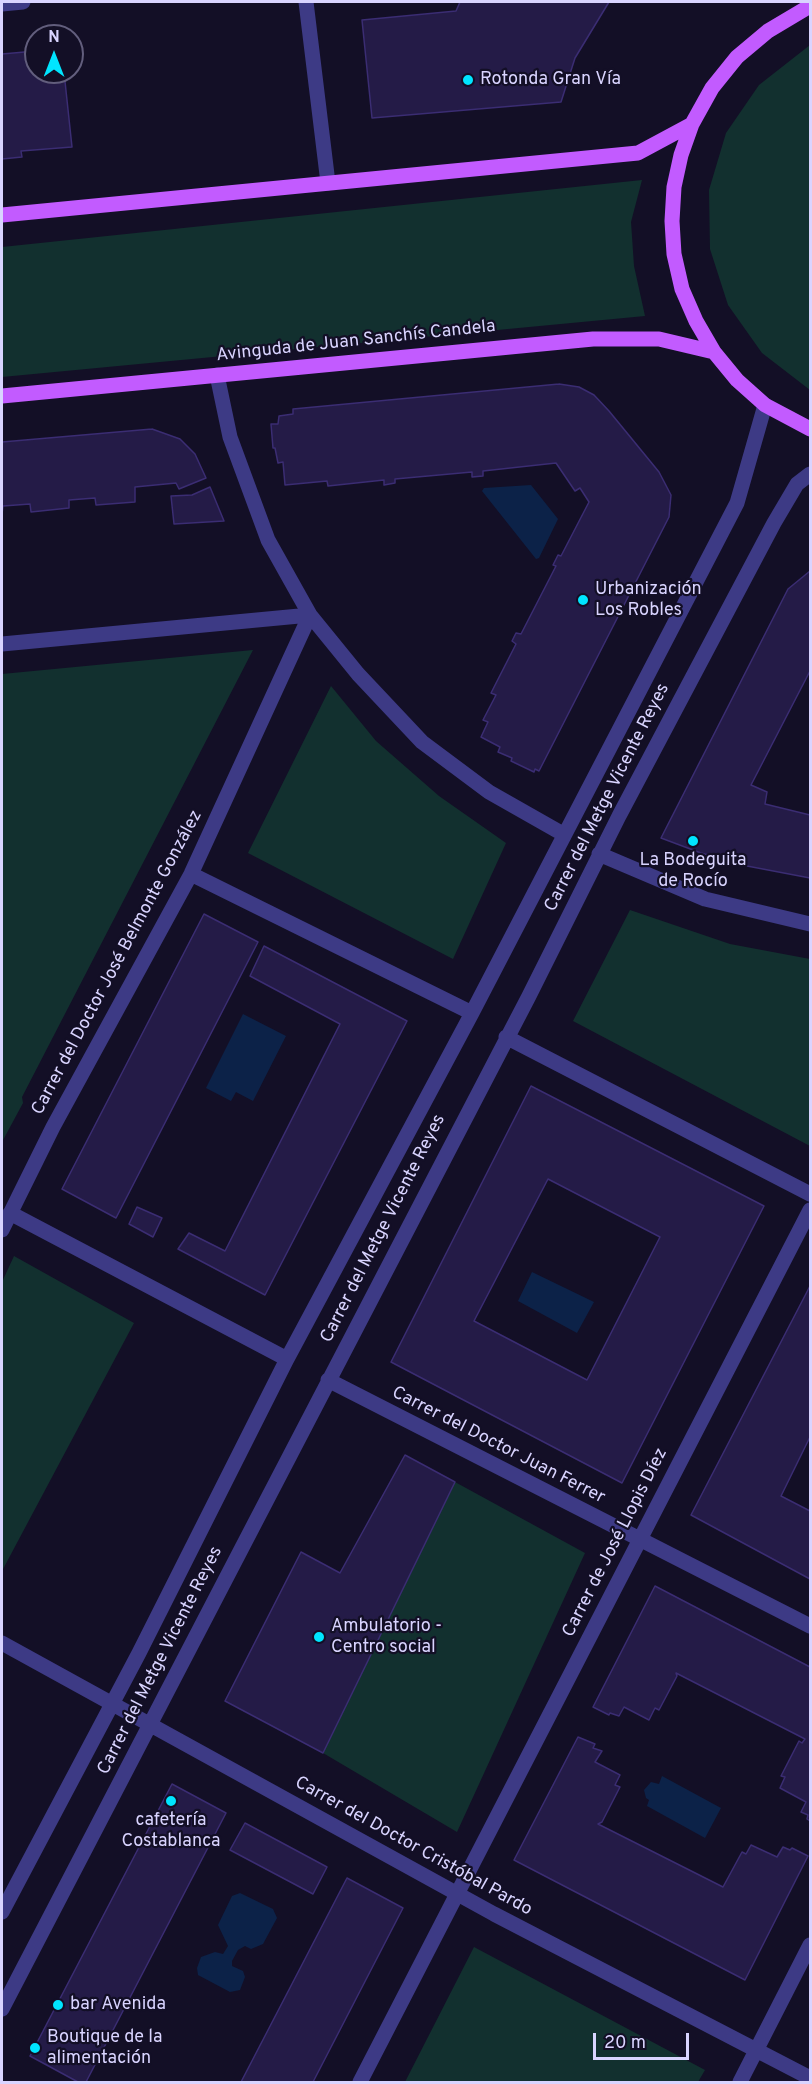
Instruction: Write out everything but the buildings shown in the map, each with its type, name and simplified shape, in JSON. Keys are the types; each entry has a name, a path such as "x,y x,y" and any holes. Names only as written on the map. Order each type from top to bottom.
{"main road":[{"path":"810,6 768,31 737,57 712,88 692,124 681,155 674,188 672,221 675,254 682,289 696,321 714,352 737,380 765,405 810,429"},
{"path":"2,215 638,153 692,124"},
{"name":"Avinguda de Juan Sanchís Candela","path":"2,396 593,339 659,339 714,352"}],"street":[{"path":"2,4 23,2"},
{"path":"306,2 328,183"},
{"path":"217,375 230,437 268,540 310,615 358,674 422,742 489,792 563,834"},
{"name":"Carrer del Metge Vicente Reyes","path":"2,1912 113,1703 287,1359 472,1013 737,503 765,405"},
{"name":"Carrer del Metge Vicente Reyes","path":"2,2009 506,1038 599,854 774,523 797,484 810,474"},
{"path":"2,644 310,615"},
{"name":"Carrer del Doctor José Belmonte González","path":"2,1230 53,1127 191,874 310,615"},
{"path":"599,854 705,899 810,924"},
{"path":"191,874 472,1013"},
{"path":"506,1038 810,1194"},
{"name":"Carrer de José Llopis Díez","path":"360,2082 810,1210"},
{"path":"10,1213 287,1359"},
{"name":"Carrer del Doctor Juan Ferrer","path":"328,1380 639,1541 810,1626"},
{"name":"Carrer del Doctor Cristóbal Pardo","path":"2,1643 457,1894 810,2078"},
{"path":"740,2082 810,1945"}],"green space":[{"path":"810,45 810,390 762,353 728,305 710,249 709,190 726,133 759,85"},
{"path":"642,180 631,222 634,266 645,316 2,377 2,247"},
{"path":"253,650 22,1097 23,1103 2,1142 2,674"},
{"path":"331,686 376,741 439,796 506,843 453,959 248,853"},
{"path":"630,910 730,944 810,959 810,1146 573,1021"},
{"path":"14,1256 134,1323 2,1571 2,1282"},
{"path":"455,1482 585,1553 457,1832 323,1753"},
{"path":"474,1947 705,2070 698,2082 405,2082"}],"water":[{"path":"531,485 558,519 539,558 536,559 482,491 484,488"},
{"path":"243,1014 286,1036 253,1101 236,1092 231,1101 206,1088"},
{"path":"532,1272 594,1302 577,1333 518,1301"},
{"path":"662,1776 721,1808 705,1838 647,1806 649,1800 644,1790 651,1782 659,1784"},
{"path":"240,1893 273,1909 277,1918 263,1944 251,1949 245,1946 238,1950 232,1966 243,1971 245,1977 240,1990 230,1992 198,1975 197,1968 201,1957 215,1952 223,1954 228,1946 218,1925 232,1896"}],"place":[{"name":"Rotonda Gran Vía","path":"468,80"},
{"name":"Urbanización Los Robles","path":"583,600"},
{"name":"La Bodeguita de Rocío","path":"693,841"},
{"name":"Ambulatorio - Centro social","path":"319,1637"},
{"name":"cafetería Costablanca","path":"171,1801"},
{"name":"bar Avenida","path":"58,2005"},
{"name":"Boutique de la alimentación","path":"35,2048"}]}
